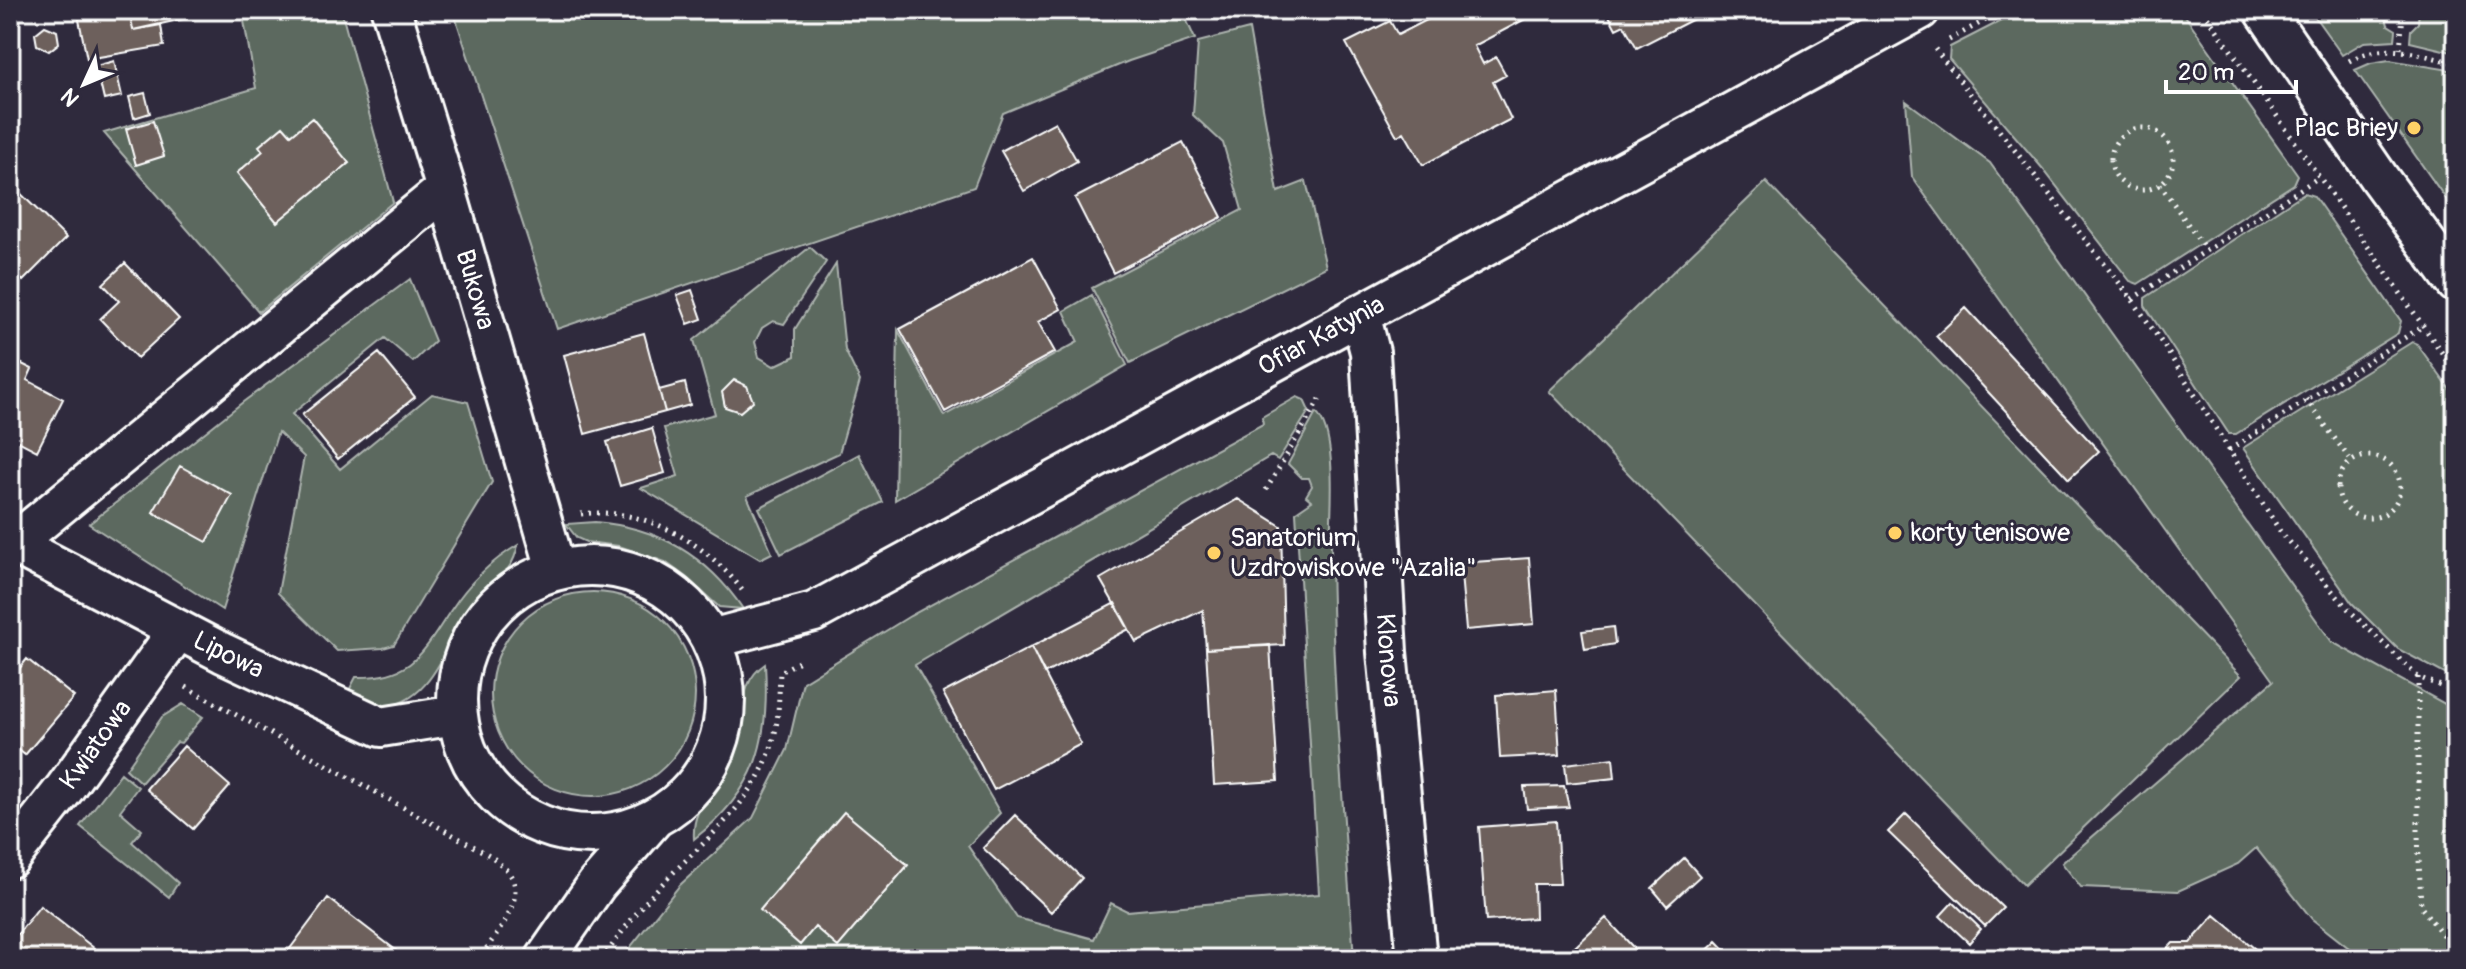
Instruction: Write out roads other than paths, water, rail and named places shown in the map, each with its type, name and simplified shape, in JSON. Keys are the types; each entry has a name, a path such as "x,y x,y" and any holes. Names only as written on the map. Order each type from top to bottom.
{"street":[{"name":"Bukowa","path":"391,10 556,569"},
{"name":"Ofiar Katynia","path":"711,639 814,612 1920,10"},
{"path":"2264,10 2379,178 2456,283"},
{"path":"12,543 446,189"},
{"name":"Klonowa","path":"1360,314 1370,352 1387,652 1417,959"},
{"name":"Lipowa","path":"12,543 178,630 381,727 456,715"},
{"path":"545,959 597,884 652,821 686,796 711,762 724,722 724,679 711,639 684,602 646,577 602,565 556,569 521,584 491,608 469,640 457,676 456,715 468,757 492,792 526,819 567,833 596,834 610,834 652,821"},
{"name":"Kwiatowa","path":"10,858 65,788 178,630"}],"place":[{"name":"Plac Briey","path":"2414,128"},
{"name":"korty tenisowe","path":"1895,533"},
{"name":"Sanatorium Uzdrowiskowe \"Azalia\"","path":"1214,553"}]}
